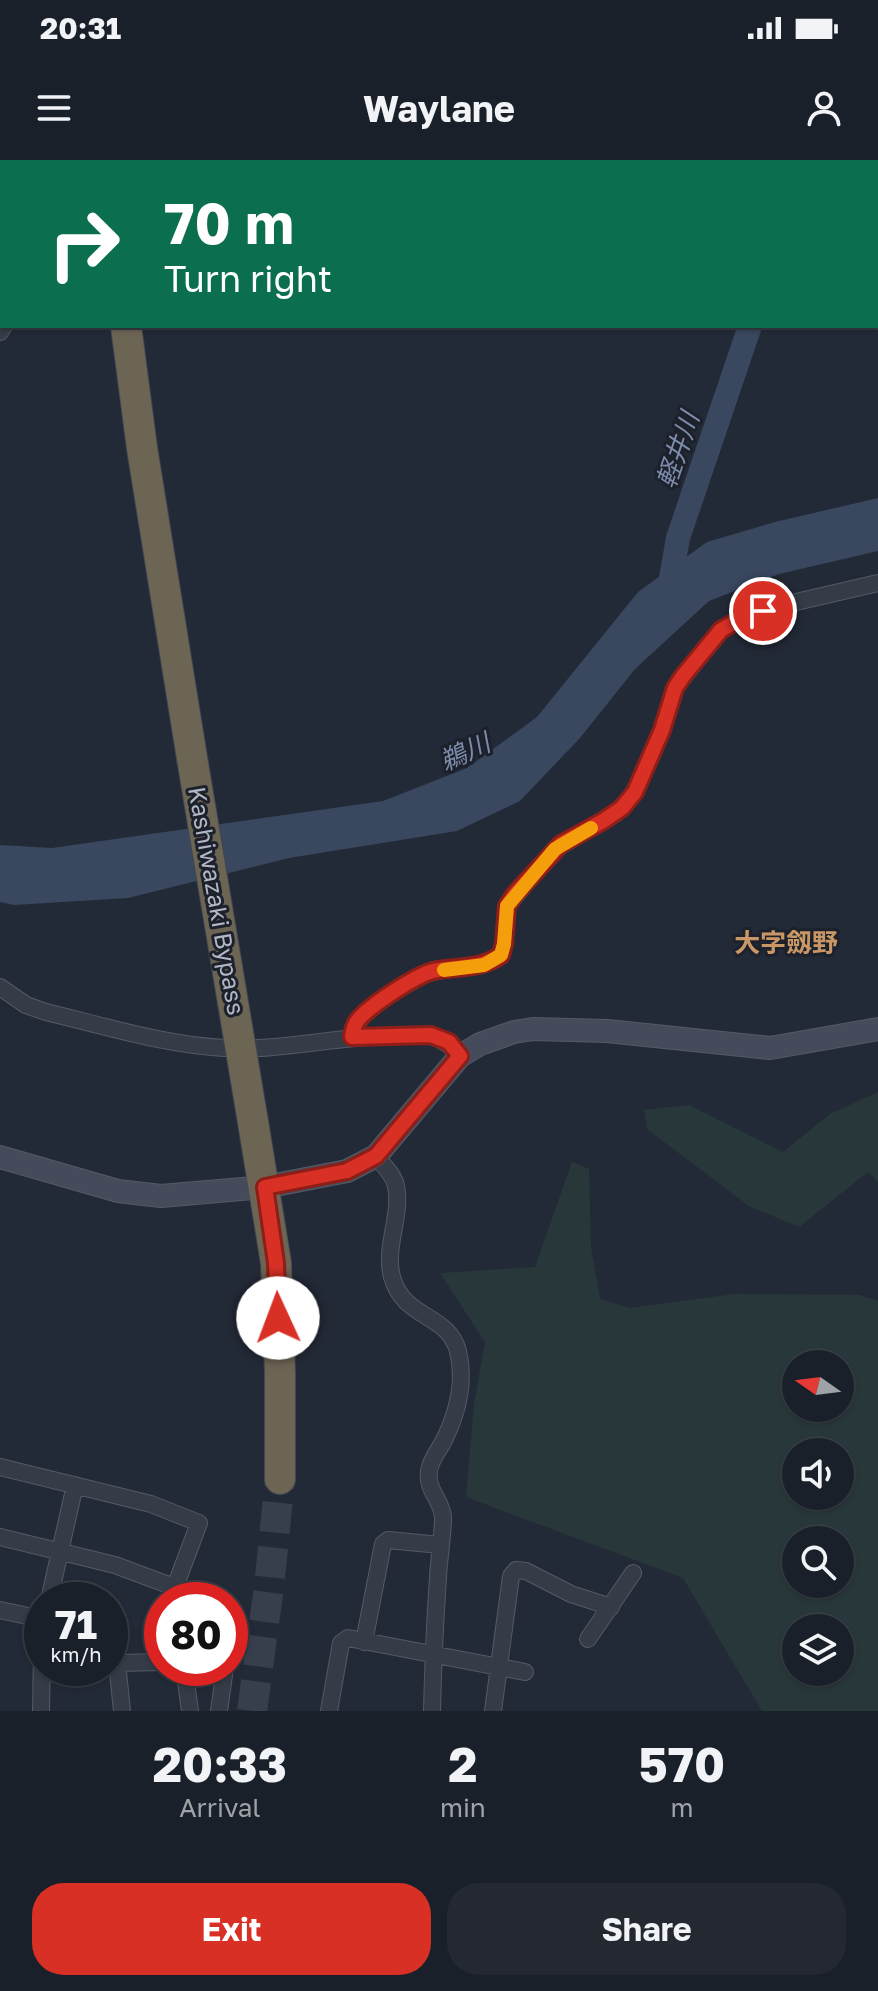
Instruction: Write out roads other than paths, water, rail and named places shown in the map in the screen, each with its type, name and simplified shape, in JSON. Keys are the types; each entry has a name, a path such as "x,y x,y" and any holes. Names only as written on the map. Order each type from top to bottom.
{"highway":[{"name":"Kashiwazaki Bypass","path":"126,328 142,448 276,1263 280,1479"}],"street":[{"path":"352,1037 355,1023 364,1014 423,975 484,965 501,955 507,906 555,849 615,814 635,792 662,730 675,688 721,630 744,617 783,605 878,583"},
{"path":"0,987 26,1005 46,1012 179,1042 241,1049 352,1037 431,1035 449,1042 460,1056"},
{"path":"0,1157 118,1191 161,1196 265,1187 347,1171 376,1156 460,1056 480,1044 514,1032 533,1029 607,1031 770,1048 878,1029"},
{"path":"376,1156 389,1171 396,1186 389,1256 391,1275 397,1290 407,1305 444,1327 453,1337 459,1354 461,1395 454,1420 429,1469 428,1485 443,1513 432,1711"},
{"path":"0,1467 151,1504 199,1523 177,1582"},
{"path":"53,1582 75,1485"},
{"path":"0,1537 115,1565 161,1582"},
{"path":"364,1642 383,1544 388,1540 440,1545"},
{"path":"493,1711 511,1576 516,1570 526,1571 571,1594 611,1607"},
{"path":"588,1639 633,1573"},
{"path":"0,1610 24,1615"},
{"path":"330,1711 341,1643 348,1638 433,1657 525,1672"},
{"path":"41,1686 41,1711"},
{"path":"119,1686 122,1711"},
{"path":"187,1686 190,1711"},
{"path":"219,1711 222,1686"}],"water":[{"path":"878,498 878,551 779,574 709,601 635,669 580,738 520,801 457,831 289,858 128,898 14,905 0,902 0,845 52,848 383,801 467,768 537,717 638,592 707,542 775,522"}],"waterway":[{"name":"軽井川","path":"668,594 678,538 749,328"}],"tunnel":[{"path":"252,1711 280,1479"}],"district":[{"name":"大字劔野","path":"786,943"}],"water label":[{"name":"鵜川","path":"465,752"}]}
